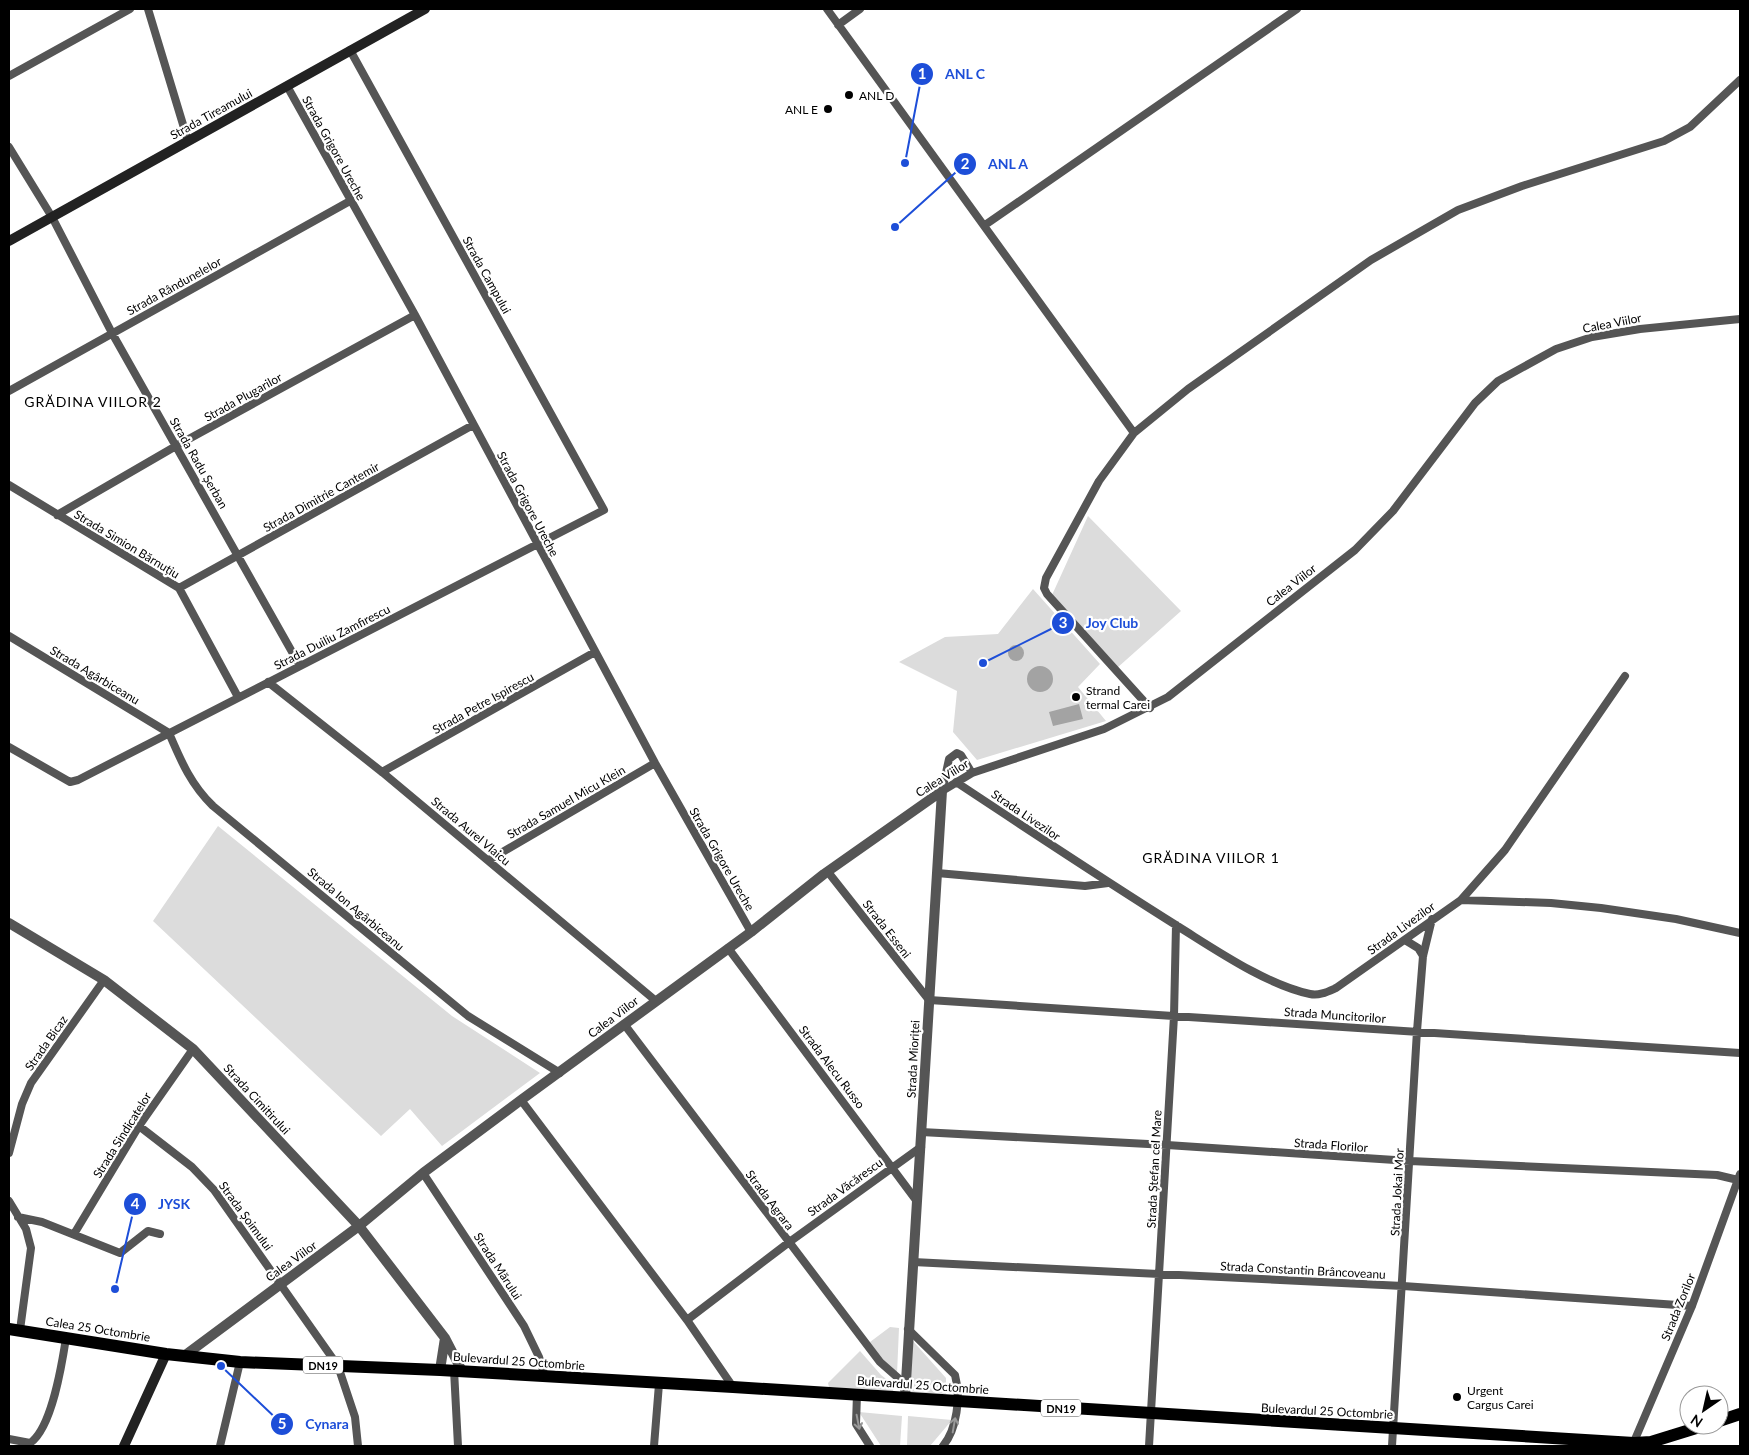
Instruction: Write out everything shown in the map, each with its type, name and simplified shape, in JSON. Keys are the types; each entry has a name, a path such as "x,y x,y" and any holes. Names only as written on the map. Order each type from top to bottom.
{"main road":[{"name":"Strada Tireamului","path":"9,241 425,9"},
{"name":"Calea 25 Octombrie","path":"14,1329 184,1356"},
{"path":"124,1446 166,1354"},
{"name":"Bulevardul 25 Octombrie","path":"184,1356 240,1362 440,1370 857,1394 1633,1445 1660,1440 1679,1434"}],"street":[{"path":"9,76 130,9"},
{"path":"148,9 188,141"},
{"path":"827,9 1134,433"},
{"path":"838,25 860,9"},
{"path":"985,225 1297,9"},
{"name":"Strada Campului","path":"350,50 604,510"},
{"path":"1150,708 1047,594 1044,588 1046,578 1099,481 1134,433 1188,389 1379,256 1458,210 1522,186 1664,141 1690,126 1740,80"},
{"name":"Strada Grigore Ureche","path":"287,86 415,315 655,763 751,932"},
{"name":"Strada Radu Șerban","path":"9,147 52,217 112,333 240,556 300,666"},
{"name":"Strada Rândunelelor","path":"9,391 350,200"},
{"name":"Strada Plugarilor","path":"56,515 176,446 415,315"},
{"name":"Calea Viilor","path":"184,1356 359,1226 423,1173 751,932 828,872 942,791 972,773 1104,729 1150,708 1168,697 1355,550 1393,511 1475,403 1498,381 1556,349 1592,338 1640,329 1740,319"},
{"name":"Strada Dimitrie Cantemir","path":"179,588 240,556 473,425"},
{"name":"Strada Simion Bărnuțiu","path":"9,485 179,588 238,697"},
{"name":"Strada Duiliu Zamfirescu","path":"9,747 70,782 604,510"},
{"name":"Strada Agârbiceanu","path":"9,636 169,733"},
{"name":"Strada Petre Ispirescu","path":"382,772 595,652"},
{"name":"Strada Livezilor","path":"956,782 1108,883 1223,954 1273,980 1312,994 1324,994 1336,988 1460,900 1505,850 1556,772 1625,676"},
{"name":"Strada Aurel Vlaicu","path":"268,682 382,772 656,1001"},
{"name":"Strada Ion Agârbiceanu","path":"169,733 189,778 198,792 213,806 468,1016 560,1073"},
{"path":"942,791 948,759 952,755 956,753 961,755 972,773"},
{"name":"Strada Samuel Micu Klein","path":"489,860 655,763"},
{"name":"Strada Mioriței","path":"905,1398 942,791"},
{"name":"Strada Esseni","path":"828,872 929,1000"},
{"path":"937,873 1085,886 1108,883"},
{"path":"1460,900 1551,903 1601,908 1676,919 1740,933"},
{"name":"Strada Jokai Mor","path":"1392,1446 1417,1031 1424,956 1432,920"},
{"name":"Strada Cimitirului","path":"9,924 104,980 193,1049 359,1226 445,1338 458,1371"},
{"name":"Strada Ștefan cel Mare","path":"1148,1446 1174,1016 1176,926"},
{"path":"1405,940 1418,948 1424,956"},
{"name":"Strada Alecu Russo","path":"728,948 916,1200"},
{"name":"Strada Bicaz","path":"9,1153 17,1122 31,1084 104,980"},
{"name":"Strada Muncitorilor","path":"929,1000 1740,1053"},
{"name":"Strada Agrara","path":"624,1024 880,1362 905,1384"},
{"name":"Strada Sindicatelor","path":"74,1234 139,1126 193,1049"},
{"path":"521,1100 687,1320 733,1387"},
{"path":"9,1118 17,1122"},
{"name":"Strada Șoimului","path":"139,1126 192,1167 214,1190 282,1284 338,1366 355,1417 358,1446"},
{"name":"Strada Florilor","path":"921,1132 1167,1145 1410,1162 1739,1177"},
{"name":"Strada Văcărescu","path":"687,1320 788,1243 921,1146"},
{"name":"Strada Mărului","path":"423,1173 524,1326 540,1357 545,1377"},
{"name":"Strada Zorilor","path":"1633,1445 1692,1306 1739,1177"},
{"path":"9,1201 26,1229 31,1248 14,1329"},
{"path":"18,1217 42,1222 120,1253 148,1231 160,1234"},
{"name":"Strada Constantin Brâncoveanu","path":"913,1262 1403,1286 1692,1306"},
{"path":"908,1329 951,1370 956,1381 957,1401 953,1431 943,1446"},
{"path":"9,1439 30,1443 36,1439 50,1408 61,1373 66,1338"},
{"path":"440,1370 445,1338"},
{"path":"220,1446 240,1362"},
{"path":"458,1371 458,1446"},
{"path":"654,1446 659,1384"},
{"path":"857,1394 856,1424 870,1446"}],"shaded area":[{"path":"1088,516 1181,611 1117,668 1052,595"},
{"name":"Strand termal Carei","path":"1033,589 1100,664 1078,687 1106,721 977,760 953,732 957,691 899,662 945,637 998,634"},
{"path":"1016,645 1022,647 1024,653 1022,659 1016,661 1010,659 1008,653 1010,647"},
{"path":"1040,666 1049,670 1053,679 1049,688 1040,692 1031,688 1027,679 1031,670"},
{"path":"1079,704 1083,719 1053,726 1049,712"},
{"path":"218,826 452,1016 540,1073 442,1146 410,1109 381,1136 153,921"},
{"path":"890,1327 899,1328 897,1374 866,1345"},
{"path":"912,1340 946,1378 946,1394 907,1392"},
{"path":"860,1351 881,1375 894,1385 893,1391 829,1387 828,1383"},
{"path":"859,1412 902,1416 900,1446 881,1446"},
{"path":"908,1416 952,1420 930,1446 907,1446"}],"place":[{"name":"ANL D","path":"849,95"},
{"name":"ANL E","path":"828,109"},
{"name":"ANL C","path":"905,163"},
{"name":"ANL A","path":"895,227"},
{"name":"Joy Club","path":"983,663"},
{"name":"Strand termal Carei","path":"1076,697"},
{"name":"JYSK","path":"115,1289"},
{"name":"Cynara","path":"221,1366"},
{"name":"Urgent Cargus Carei","path":"1457,1397"}],"district":[{"name":"GRĂDINA VIILOR 2","path":"93,401"},
{"name":"GRĂDINA VIILOR 1","path":"1211,857"}]}
